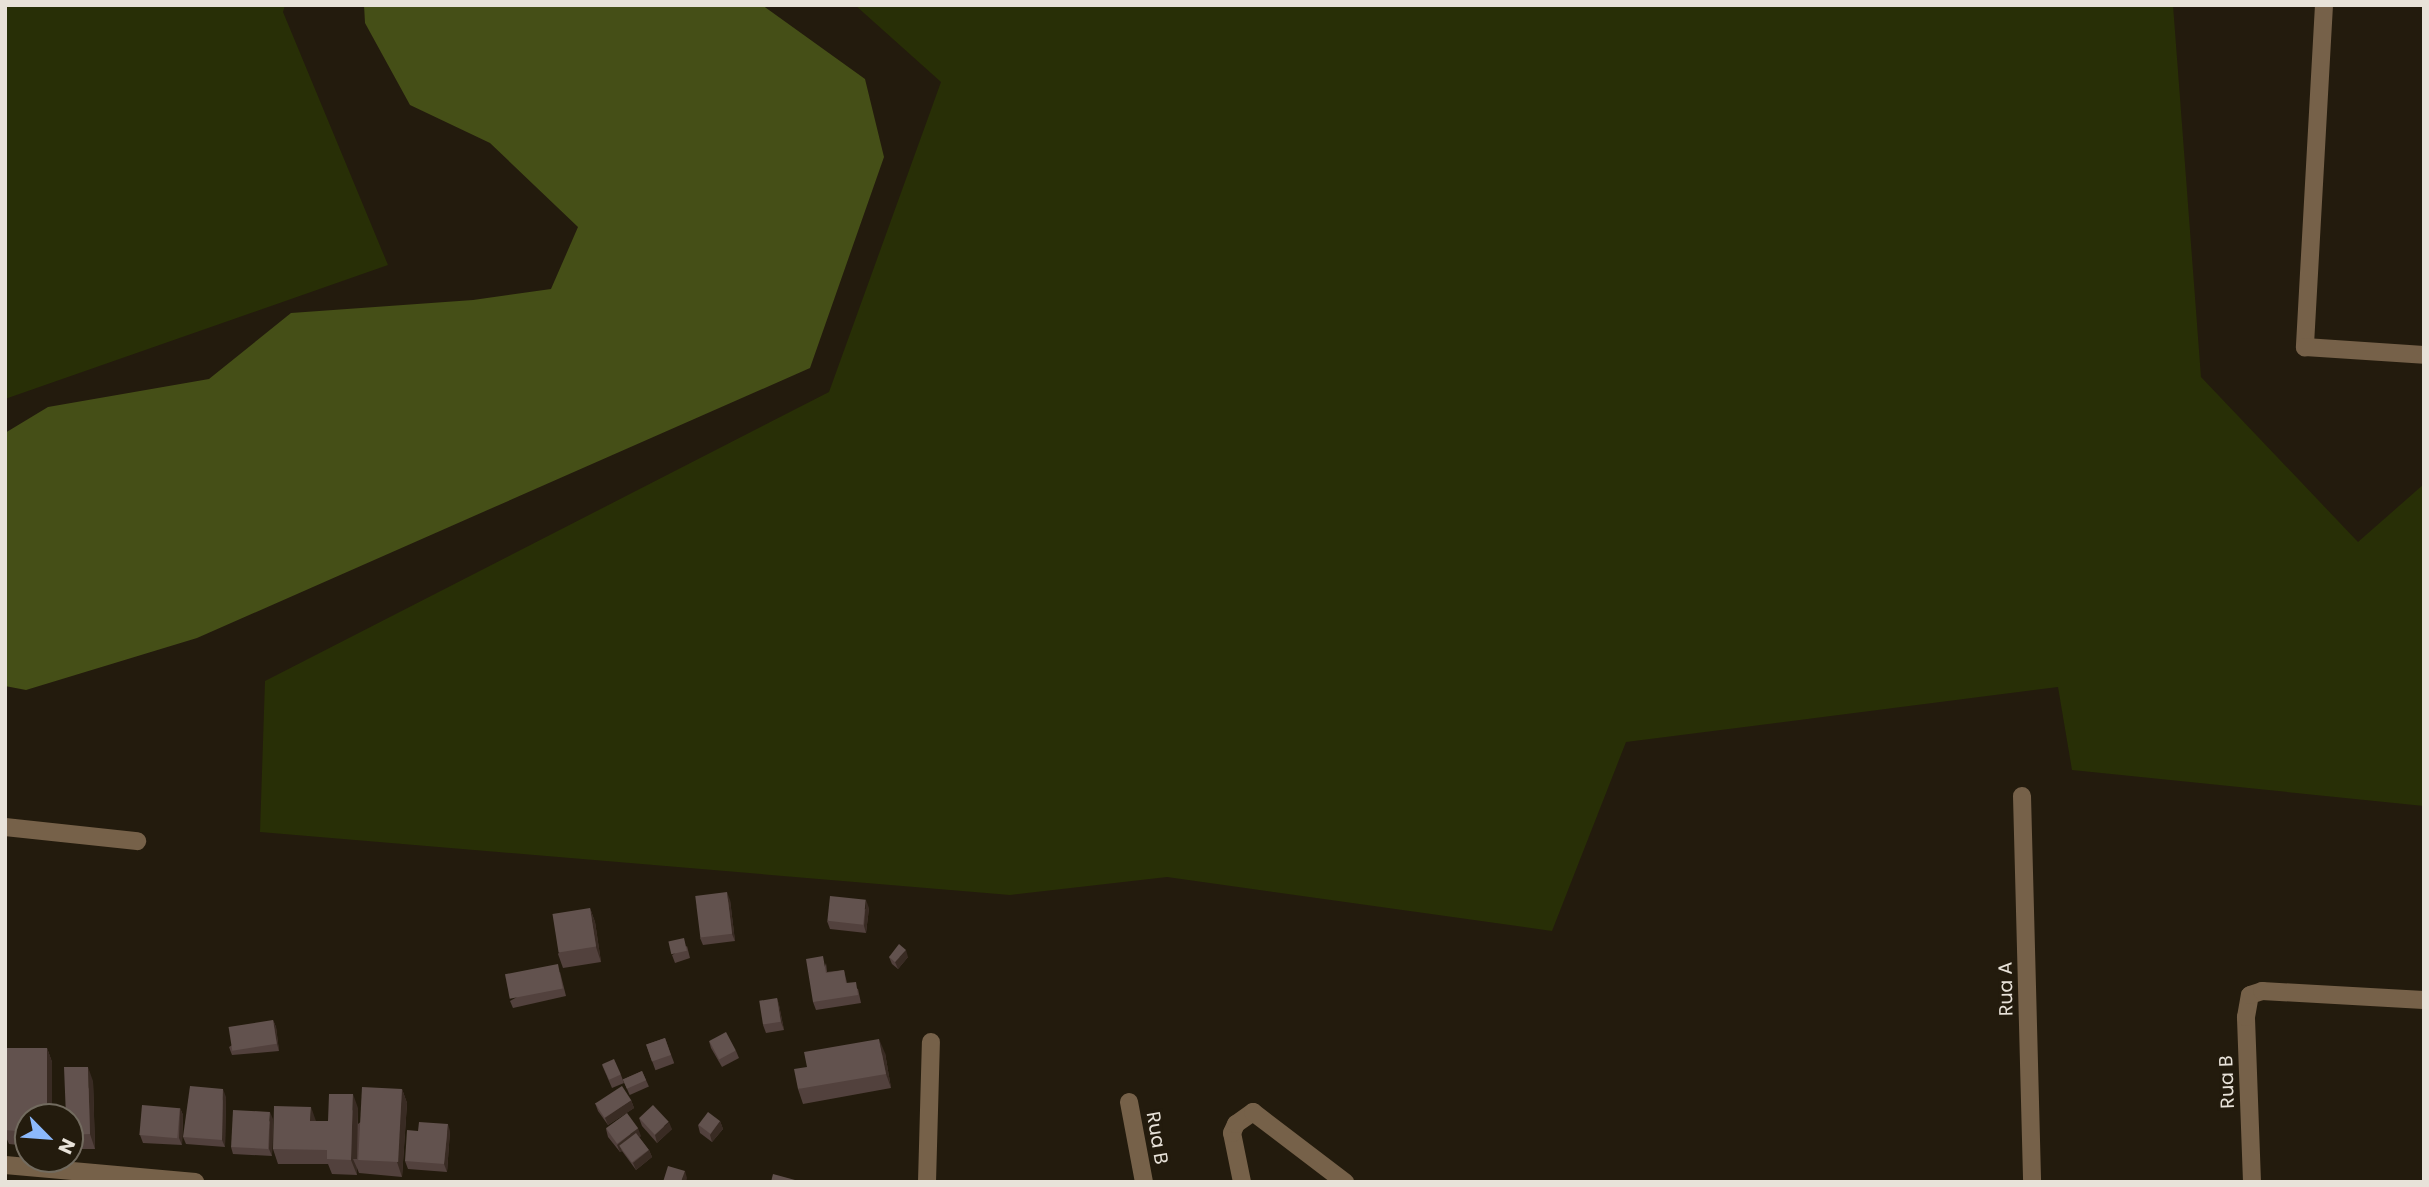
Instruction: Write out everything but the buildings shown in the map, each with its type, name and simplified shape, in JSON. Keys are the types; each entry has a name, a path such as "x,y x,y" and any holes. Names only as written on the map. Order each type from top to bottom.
{"street":[{"path":"2324,5 2305,347 2424,355"},
{"name":"Rua A","path":"2022,796 2032,1182"},
{"path":"5,827 137,841"},
{"name":"Rua B","path":"2252,1182 2246,1017 2250,995 2262,991 2424,1000"},
{"path":"927,1182 931,1042"},
{"name":"Rua B","path":"1129,1102 1144,1182"},
{"path":"1242,1182 1232,1133 1244,1116 1253,1112 1345,1182"},
{"path":"5,1165 195,1182"}],"green space":[{"path":"5,5 285,5 283,12 388,265 5,399"},
{"path":"364,5 762,5 865,79 884,157 810,368 197,638 26,690 5,686 5,433 48,407 209,379 291,313 473,300 551,289 578,227 490,143 410,105 365,23"},
{"path":"855,5 2173,5 2201,377 2358,542 2424,484 2424,806 2072,770 2058,687 1626,742 1552,931 1167,877 1010,895 260,832 265,681 829,392 941,82"}]}
